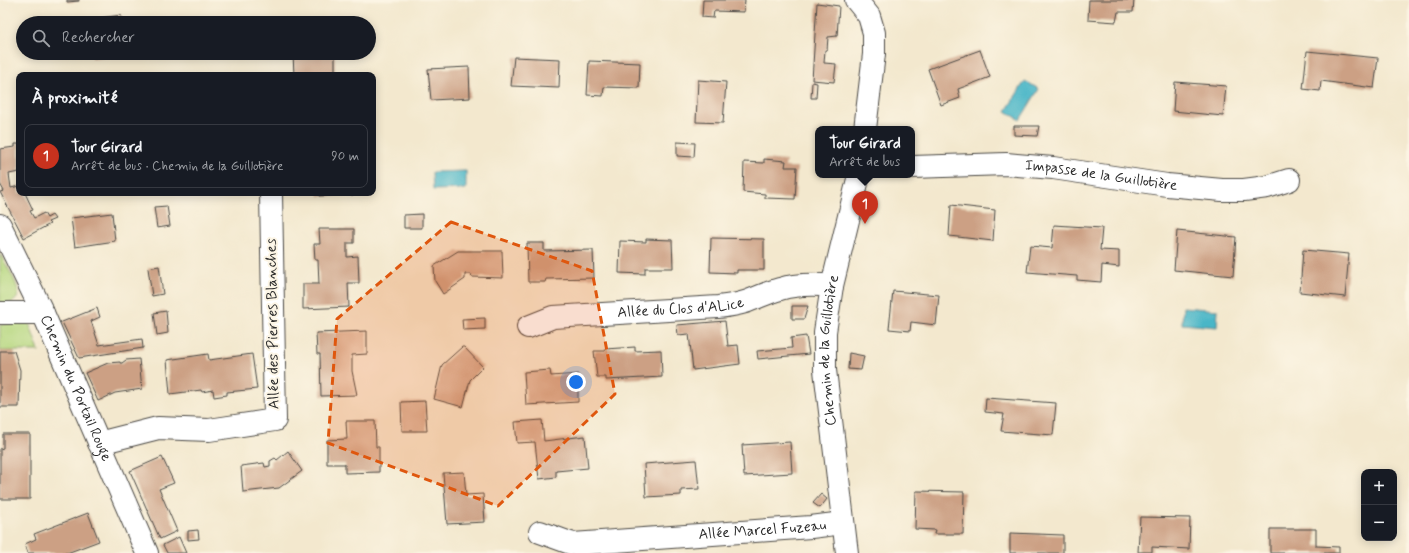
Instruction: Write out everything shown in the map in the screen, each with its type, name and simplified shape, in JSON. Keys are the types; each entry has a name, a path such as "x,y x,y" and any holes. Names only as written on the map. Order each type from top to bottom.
{"street":[{"path":"856,0 869,16 874,33 874,54 865,126"},
{"name":"Impasse de la Guillotière","path":"915,167 1006,164 1045,167 1168,185 1222,190 1244,190 1267,187 1289,180"},
{"name":"Chemin de la Guillotière","path":"847,553 825,370 825,332 832,286 858,178"},
{"name":"Allée des Pierres Blanches","path":"99,442 158,428 209,430 275,420 271,196"},
{"name":"Chemin du Portail Rouge","path":"0,225 43,313 147,553"},
{"name":"Allée du Clos d'ALice","path":"528,327 553,317 732,306 793,286 814,284 832,286"},
{"path":"0,313 43,313"},
{"name":"Allée Marcel Fuzeau","path":"540,532 573,544 843,523"}],"highlighted area":[{"path":"451,222 592,271 615,394 498,506 328,443 337,319"}],"green space":[{"path":"0,254 12,274 17,286 18,295 16,300 11,303 0,305"},
{"path":"29,323 39,351 0,351 0,325"}],"water":[{"path":"1025,81 1039,89 1020,120 1006,111"},
{"path":"466,171 466,189 433,190 432,172"},
{"path":"1183,307 1218,310 1217,327 1182,324"}],"building":[{"path":"67,0 79,0 79,1 67,2"},
{"path":"703,0 745,0 744,12 714,11 713,18 702,17"},
{"path":"1089,0 1134,0 1133,12 1118,12 1116,22 1088,20"},
{"path":"817,3 839,6 837,36 828,37 824,63 836,64 834,82 812,80"},
{"path":"980,50 990,77 958,89 960,98 941,105 928,69"},
{"path":"1307,51 1378,58 1374,88 1321,81 1320,91 1303,89"},
{"path":"514,57 560,59 559,88 511,86"},
{"path":"293,60 335,60 335,72 294,72"},
{"path":"589,61 640,63 639,88 604,87 603,96 587,95"},
{"path":"469,67 470,98 431,100 428,69"},
{"path":"698,80 726,82 723,123 696,122"},
{"path":"812,82 817,83 816,98 811,98"},
{"path":"1175,82 1226,86 1223,116 1173,111"},
{"path":"1014,126 1039,126 1037,136 1014,135"},
{"path":"677,142 695,143 694,157 677,156"},
{"path":"16,144 16,173 9,174 11,188 16,187 16,196 26,196 33,210 30,211 34,218 44,213 47,218 52,215 55,219 48,222 50,224 24,238 0,192 4,191 0,184 0,149 15,147"},
{"path":"764,159 786,161 785,167 797,167 795,199 765,198 765,194 743,192 744,162 764,163"},
{"path":"951,205 995,210 993,241 949,236"},
{"path":"167,206 170,226 157,228 154,207"},
{"path":"112,213 115,241 75,247 71,218"},
{"path":"422,214 422,228 404,228 404,215"},
{"path":"1054,225 1102,228 1100,250 1119,251 1119,267 1102,265 1101,282 1077,280 1077,276 1027,272 1030,246 1052,248"},
{"path":"319,229 354,229 354,243 347,243 347,257 358,256 359,283 348,283 349,307 303,309 303,284 319,284 318,260 315,260 314,244 320,244"},
{"path":"1177,231 1236,237 1233,276 1174,270"},
{"path":"711,238 764,239 764,270 737,270 737,273 710,272"},
{"path":"646,239 672,240 673,268 645,268 645,274 619,273 620,241 646,242"},
{"path":"527,243 544,243 544,251 593,250 594,278 546,279 545,282 528,282"},
{"path":"1303,250 1349,254 1345,297 1300,292"},
{"path":"458,251 502,251 503,278 472,277 471,274 465,274 465,279 443,294 435,281 434,266"},
{"path":"159,266 163,294 152,296 148,268"},
{"path":"893,291 939,295 936,325 911,322 910,331 889,329"},
{"path":"792,306 808,306 804,319 792,319"},
{"path":"97,308 100,317 91,321 99,345 142,339 143,348 79,358 62,322"},
{"path":"166,311 168,333 157,335 154,313"},
{"path":"485,318 485,329 463,330 462,319"},
{"path":"725,321 728,346 738,345 740,364 693,370 689,334 678,335 677,325"},
{"path":"367,331 367,354 352,355 352,371 357,395 321,396 320,354 317,354 316,333"},
{"path":"806,336 809,354 758,359 757,351 792,348 791,338"},
{"path":"462,347 464,347 483,367 470,380 463,407 434,399 442,365"},
{"path":"635,347 635,351 661,350 662,377 606,380 606,377 597,377 594,351"},
{"path":"0,351 14,351 20,370 19,407 0,407"},
{"path":"849,353 864,356 861,370 848,369"},
{"path":"208,354 209,360 252,354 257,389 227,392 227,395 214,397 213,390 170,394 167,360"},
{"path":"139,359 142,389 115,393 98,401 85,373 108,363 122,363 126,360"},
{"path":"550,370 551,376 578,374 578,402 526,405 524,372"},
{"path":"986,398 1056,403 1053,435 1001,431 1004,414 985,412"},
{"path":"425,401 427,431 402,431 401,402"},
{"path":"542,420 544,441 585,436 588,468 556,471 556,477 539,479 535,442 517,443 515,422"},
{"path":"346,421 375,421 376,447 379,447 379,472 345,473 345,464 327,464 327,440 347,439"},
{"path":"3,434 30,434 30,499 0,499 0,449 3,448"},
{"path":"790,442 792,473 744,476 742,445"},
{"path":"288,451 302,471 279,488 243,492 241,466 264,463 265,467 270,466 270,461 275,458 277,460"},
{"path":"162,457 174,483 159,489 177,531 160,539 130,471"},
{"path":"696,460 699,489 681,490 681,495 646,497 644,464"},
{"path":"464,472 466,495 483,494 485,522 447,524 443,473"},
{"path":"916,491 964,492 963,534 934,534 935,530 915,529"},
{"path":"821,494 827,499 820,508 813,503"},
{"path":"88,513 99,541 67,553 28,553 25,544 36,539 34,534"},
{"path":"1140,517 1190,518 1189,549 1152,547 1152,552 1138,552"},
{"path":"1270,529 1316,529 1316,546 1339,547 1339,553 1270,553"},
{"path":"198,530 199,539 188,540 188,531"},
{"path":"1010,533 1063,535 1063,553 1010,553"},
{"path":"179,537 186,553 167,553 163,545"}],"place":[{"name":"Tour Girard","path":"865,224"}]}
